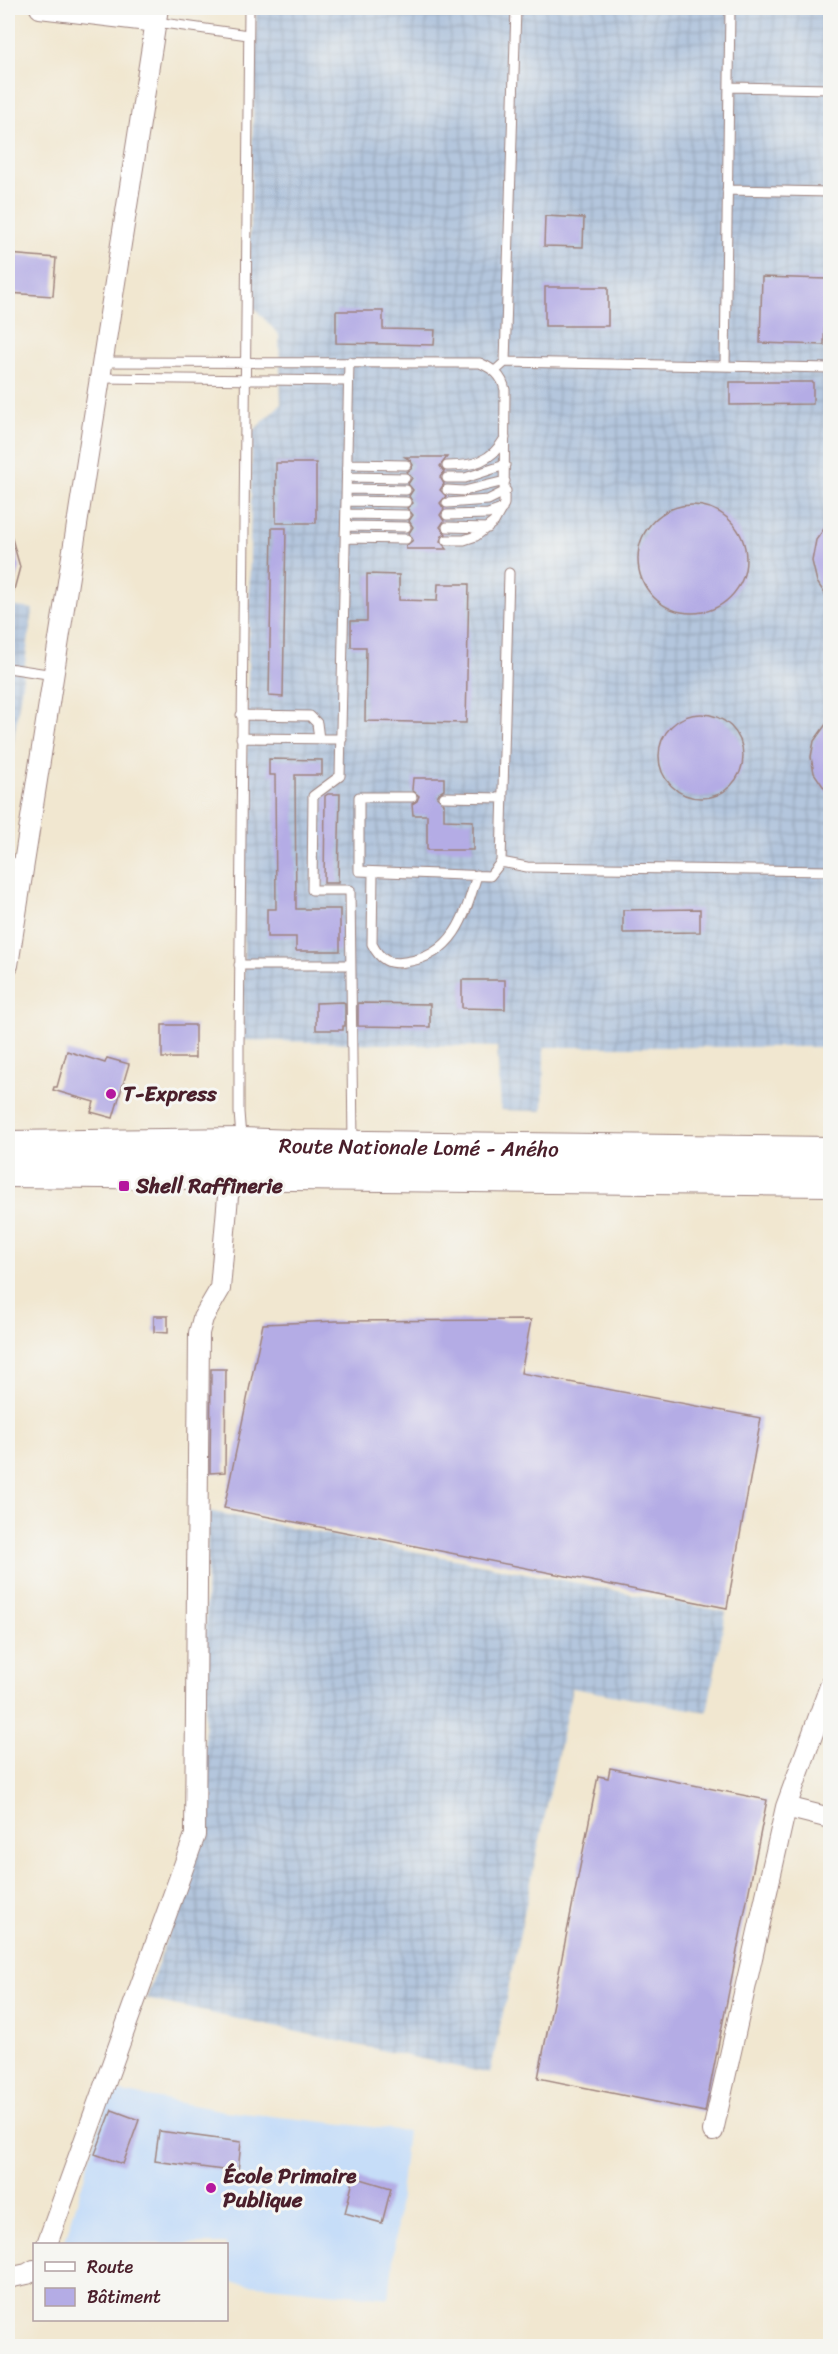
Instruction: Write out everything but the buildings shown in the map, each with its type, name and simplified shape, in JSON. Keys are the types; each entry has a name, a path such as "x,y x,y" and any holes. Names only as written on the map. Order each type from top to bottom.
{"highway":[{"name":"Route Nationale Lomé - Aného","path":"8,1171 240,1158 353,1146 831,1153"},
{"name":"Route Nationale Lomé - Aného","path":"8,1147 831,1180"}],"street":[{"path":"8,965 16,863 54,675 157,15 40,8"},
{"path":"47,2243 195,1835 199,1333 203,1318 219,1289 228,1196 240,1158"},
{"path":"713,2131 786,1808 831,1686"},
{"path":"786,1808 831,1818"},
{"path":"8,2278 33,2271"}],"lane":[{"path":"240,1158 239,965 249,8"},
{"path":"505,362 516,8"},
{"path":"725,366 730,8"},
{"path":"157,15 248,35"},
{"path":"729,87 831,89"},
{"path":"727,190 831,192"},
{"path":"102,370 245,362 480,363 500,376 505,390 505,486 502,509 488,528 464,540 447,540"},
{"path":"349,362 340,776 313,796 312,890 350,890 353,1146"},
{"path":"495,371 505,362 831,368"},
{"path":"102,370 244,380 348,381"},
{"path":"447,466 478,464 499,448 505,437"},
{"path":"347,464 406,465"},
{"path":"447,478 465,478 505,465"},
{"path":"347,477 405,478"},
{"path":"447,490 464,491 505,486"},
{"path":"447,503 488,500 505,486"},
{"path":"347,489 406,490"},
{"path":"347,501 406,502"},
{"path":"447,515 488,514 502,509"},
{"path":"347,513 406,514"},
{"path":"346,526 406,527"},
{"path":"447,527 488,528"},
{"path":"346,538 406,539"},
{"path":"412,797 359,797 359,872 490,876 501,862 509,573"},
{"path":"8,668 54,675"},
{"path":"241,715 309,716 317,723 319,739"},
{"path":"241,738 342,739"},
{"path":"444,797 503,798"},
{"path":"501,862 528,867 831,871"},
{"path":"373,872 372,944 377,955 385,961 396,964 428,957 449,940 460,923 477,875"},
{"path":"239,965 350,965"}],"shaded area":[{"path":"256,8 830,8 830,1047 544,1047 543,1111 501,1110 497,1047 242,1040 252,432 281,404 279,335 248,301"},
{"path":"8,606 33,609 8,778"},
{"path":"208,1511 726,1612 707,1712 572,1688 490,2074 146,1999 204,1828"},
{"path":"111,2090 225,2111 407,2131 389,2298 228,2282 228,2243 64,2243"}],"place":[{"name":"T-Express","path":"111,1094"},
{"name":"Shell Raffinerie","path":"124,1186"},
{"name":"École Primaire Publique","path":"211,2188"}]}
